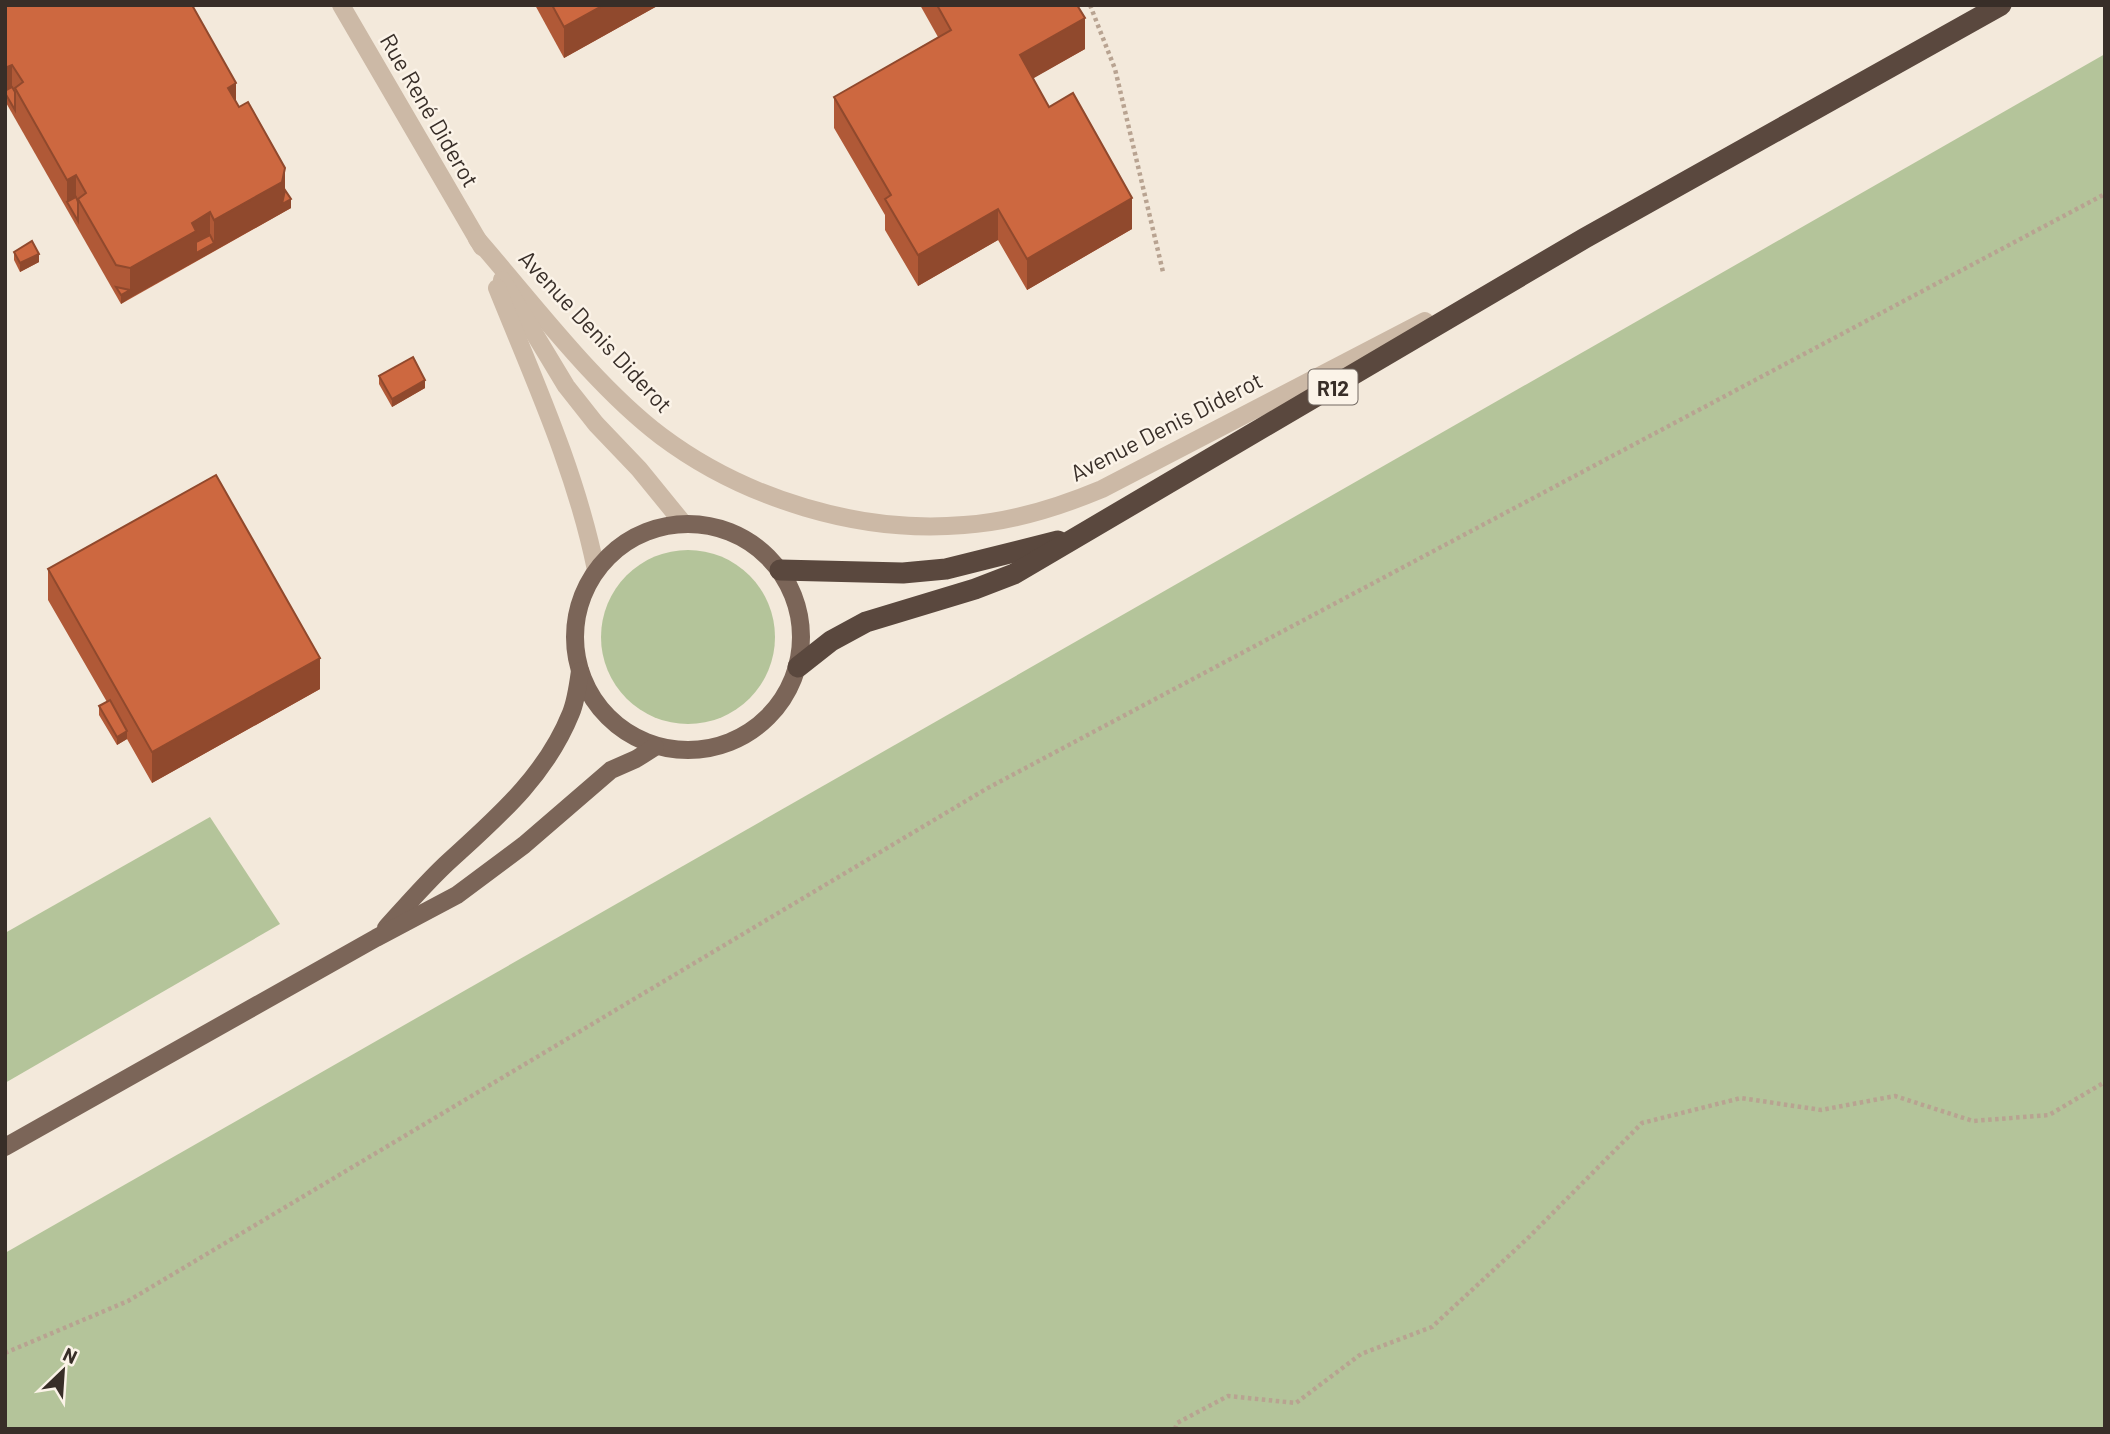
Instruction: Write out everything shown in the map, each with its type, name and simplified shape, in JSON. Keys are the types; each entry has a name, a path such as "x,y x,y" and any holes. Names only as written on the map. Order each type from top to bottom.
{"highway":[{"name":"R12","path":"798,667 831,641 866,622 975,589 1014,574 1585,239 2001,5"},
{"path":"780,570 871,573 946,569 1081,536"}],"main road":[{"path":"683,523 720,528 754,544 780,570 796,600 802,634 798,667 787,695 768,719 744,737 715,748 685,751 655,747 626,734 601,712 584,685 574,646 578,606 596,570 620,545 650,529 683,523"},
{"path":"376,938 426,884 481,835 531,782 556,745 572,711 580,671"},
{"path":"5,1147 457,895 524,845 611,770 655,747"}],"street":[{"name":"Rue René Diderot","path":"341,5 477,239"},
{"name":"Avenue Denis Diderot","path":"477,239 582,359 631,410 662,436 717,471 788,502 860,519 895,524 965,526 1072,501 1102,489 1585,239"},
{"name":"Avenue Denis Diderot","path":"477,239 563,452 596,570"},
{"path":"477,239 566,386 683,523"}],"path":[{"path":"1090,5 1115,69 1163,272"},
{"path":"5,1353 128,1301 986,789 2105,194"},
{"path":"1175,1429 1177,1423 1228,1396 1296,1403 1361,1354 1432,1327 1528,1238 1642,1123 1741,1098 1821,1110 1895,1096 1973,1121 2049,1115 2105,1082"}],"green space":[{"path":"2105,54 2105,1429 5,1429 5,1253"},
{"path":"688,550 721,557 749,576 768,604 775,637 768,670 749,698 721,717 688,724 655,717 627,698 608,670 601,637 608,604 627,576 655,557"},
{"path":"210,817 280,924 5,1083 5,933"}],"building":[{"path":"5,5 192,5 236,83 228,88 239,107 248,102 285,168 282,182 214,220 210,212 192,223 196,231 130,268 116,265 78,199 86,193 76,175 67,180 15,88 23,82 12,65 5,68"},
{"path":"552,5 604,5 564,27"},
{"path":"937,5 1077,5 1085,18 1020,55 1049,107 1073,93 1132,198 1027,259 998,209 918,255 885,199 891,195 834,97 951,30"},
{"path":"12,87 15,92 15,110 5,93"},
{"path":"285,190 291,199 282,204"},
{"path":"76,197 78,202 78,221 67,202"},
{"path":"210,235 214,243 196,253 196,242"},
{"path":"32,241 39,254 20,263 14,252"},
{"path":"116,287 130,290 121,295"},
{"path":"413,357 425,380 392,399 379,376"},
{"path":"216,475 320,658 152,752 48,569"},
{"path":"110,700 127,731 117,737 99,706"}]}
